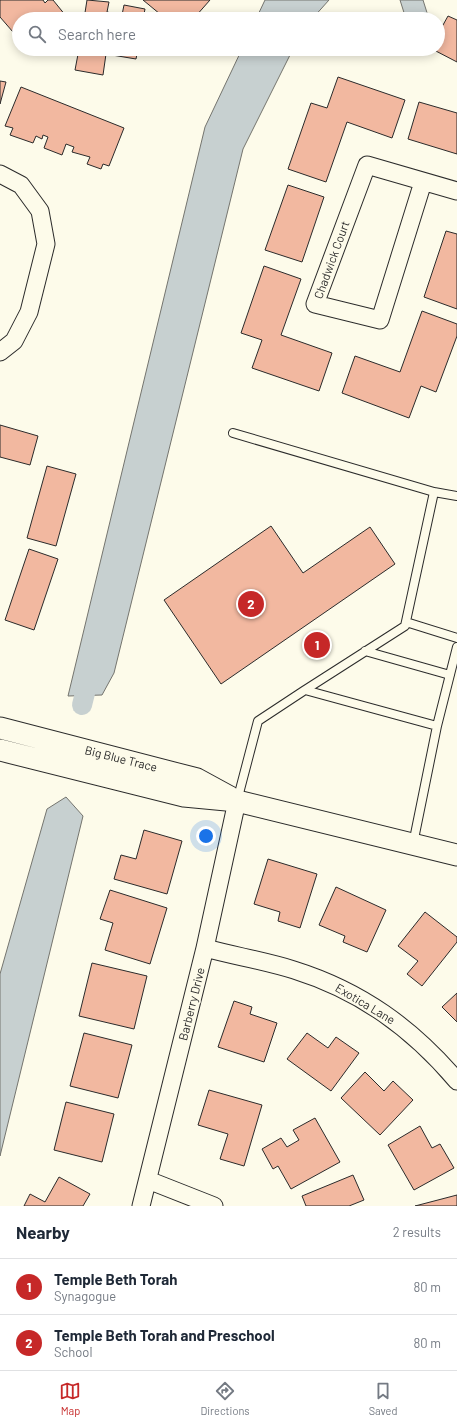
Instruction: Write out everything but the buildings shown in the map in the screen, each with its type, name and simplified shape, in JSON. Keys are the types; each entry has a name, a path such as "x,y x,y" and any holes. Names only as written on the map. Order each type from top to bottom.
{"street":[{"name":"Chadwick Court","path":"423,182 380,320 316,304 367,165 457,191"},
{"path":"0,174 21,185 40,211 46,244 28,312 14,341 0,352"},
{"name":"Big Blue Trace","path":"0,728 197,779 237,801"},
{"name":"Big Blue Trace","path":"0,750 184,796 237,801 457,855"},
{"name":"Barberry Drive","path":"141,1206 205,948 237,801"},
{"name":"Exotica Lane","path":"205,948 293,970 346,990 382,1012 416,1037 436,1057 457,1082"},
{"path":"148,1180 214,1206"}],"lane":[{"path":"233,433 434,492 457,496"},
{"path":"237,801 258,721 405,626 434,492"},
{"path":"406,622 457,638"},
{"path":"413,845 437,726 457,647"},
{"path":"365,651 450,675"},
{"path":"305,690 437,726"}],"shaded area":[{"path":"265,0 329,0 318,12 259,12"},
{"path":"400,0 423,0 427,12 404,12"},
{"path":"239,56 290,56 243,149 114,673 102,695 68,696 205,127"},
{"path":"66,797 83,816 0,1156 0,974 47,809"}],"waterway":[{"path":"82,705 91,669"}],"place":[{"name":"Temple Beth Torah and Preschool","path":"251,604"},
{"name":"Temple Beth Torah","path":"317,645"}]}
